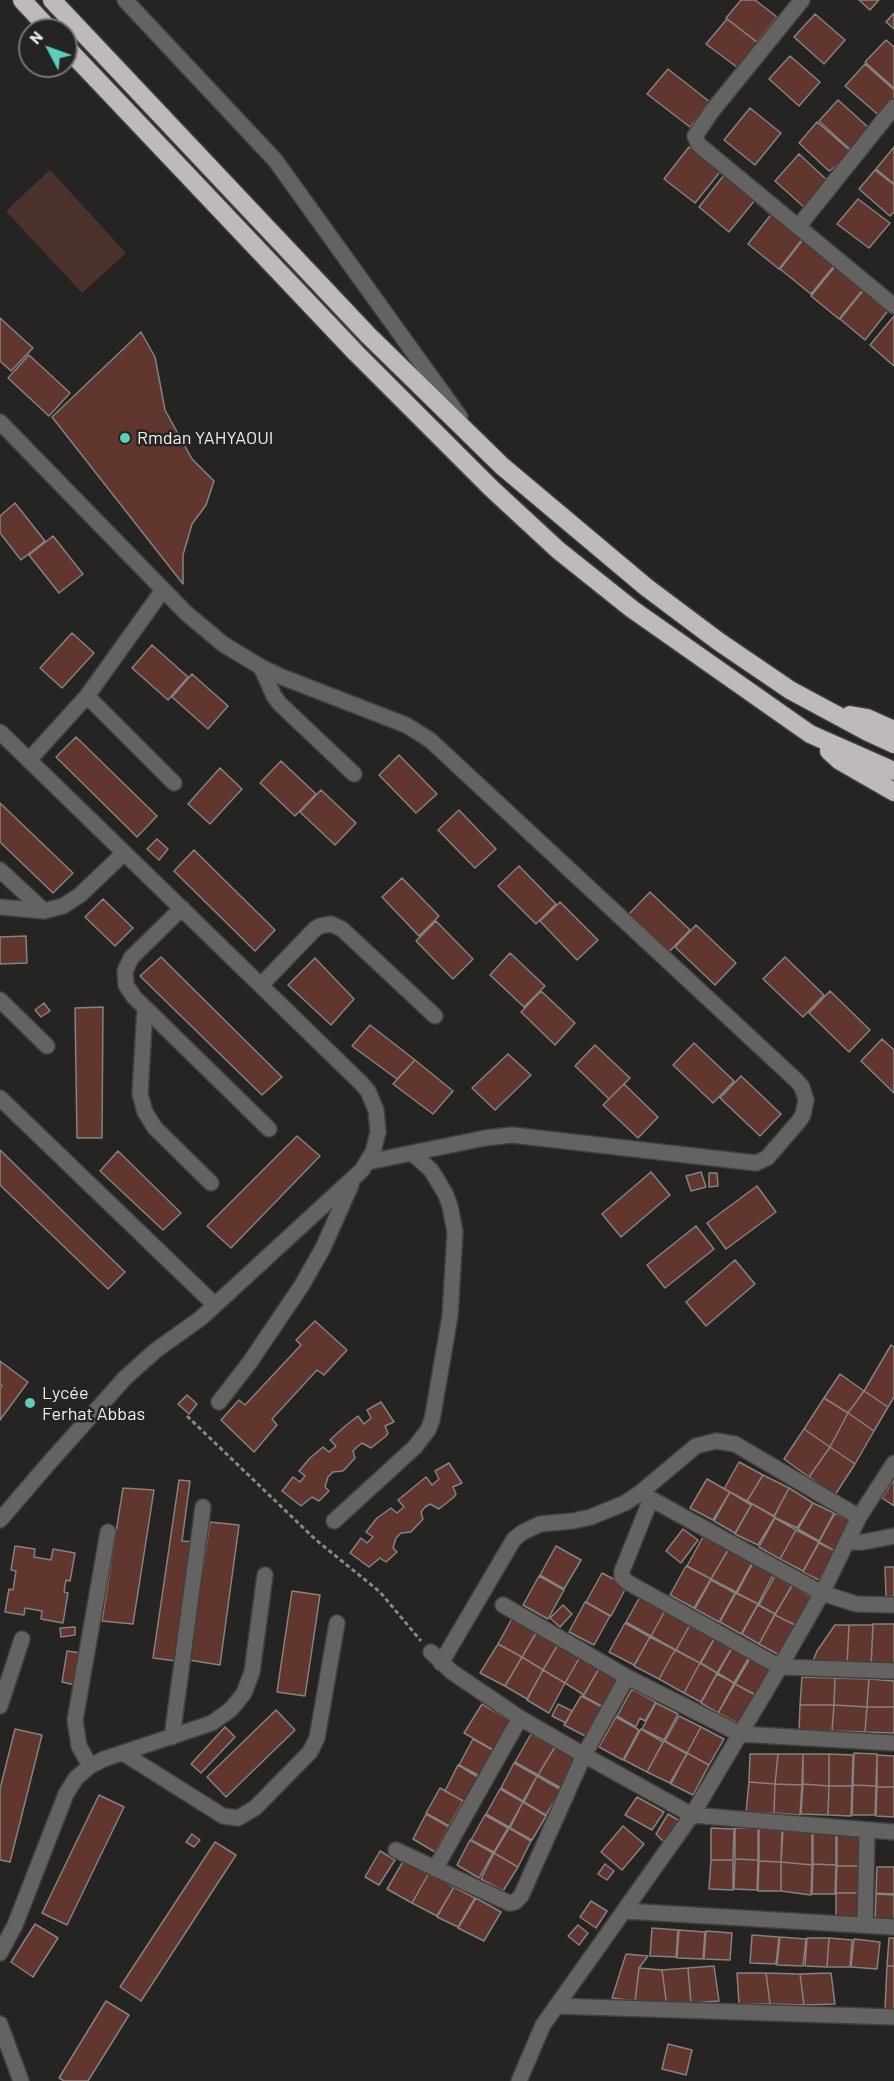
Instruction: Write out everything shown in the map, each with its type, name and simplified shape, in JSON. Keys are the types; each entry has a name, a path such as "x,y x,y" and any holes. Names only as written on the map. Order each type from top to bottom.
{"highway":[{"path":"22,0 39,18"},
{"path":"52,0 360,326 481,446 646,587 736,653 790,690 894,744"},
{"path":"78,60 348,345 491,488 558,550 633,609 810,734 840,761 894,792"},
{"path":"824,709 867,718 894,730"},
{"path":"810,734 894,771"}],"street":[{"path":"125,0 275,160 481,446"},
{"path":"802,0 695,136 699,145 894,306"},
{"path":"798,227 894,107"},
{"path":"0,422 163,590 223,644 261,667 302,686 406,725 430,740 797,1081 802,1087 806,1100 806,1108 799,1121 767,1158 756,1163 512,1136 484,1138 368,1162"},
{"path":"29,760 87,696 163,590"},
{"path":"261,667 280,704 354,774"},
{"path":"87,696 174,783"},
{"path":"0,732 368,1091 376,1110 378,1132 368,1162 354,1178 193,1324 155,1351 125,1378 0,1520"},
{"path":"0,907 44,911 72,902 124,853"},
{"path":"0,870 44,911"},
{"path":"182,908 127,964 126,985 129,992 269,1129"},
{"path":"261,985 315,929 331,924 342,929 435,1016"},
{"path":"0,1000 47,1046"},
{"path":"145,1008 140,1094 145,1112 155,1128 211,1183"},
{"path":"0,1098 214,1305"},
{"path":"334,1521 415,1447 428,1430 432,1420 450,1316 455,1232 445,1193 431,1170 412,1153"},
{"path":"219,1402 250,1362 302,1285 323,1248 354,1178"},
{"path":"859,1517 735,1444 706,1442 696,1446 645,1496 608,1511 573,1521 540,1524 514,1539 436,1657 520,1718 692,1815 894,1832"},
{"path":"519,2081 538,2036 556,2006 692,1815 822,1593 859,1517 894,1463"},
{"path":"645,1496 822,1593 856,1604 894,1605"},
{"path":"645,1496 622,1571 624,1580 780,1667 894,1671"},
{"path":"172,1737 203,1507"},
{"path":"90,1766 79,1746 75,1720 108,1532"},
{"path":"847,1542 863,1542 894,1536"},
{"path":"0,1953 15,1925 66,1794 76,1778 90,1766 202,1728 222,1717 244,1693 252,1672 265,1575"},
{"path":"503,1605 627,1677 740,1734 894,1743"},
{"path":"123,1753 223,1816 238,1818 255,1808 310,1752 317,1738 337,1623"},
{"path":"0,1706 22,1639"},
{"path":"396,1850 508,1903 516,1902 521,1896 584,1755 627,1677"},
{"path":"435,1869 520,1718"},
{"path":"865,1926 867,1830"},
{"path":"624,1911 894,1927"},
{"path":"556,2006 894,2017"},
{"path":"0,2024 21,2081"}],"path":[{"path":"187,1416 316,1540 380,1592 436,1657"}],"shaded area":[{"path":"50,170 126,253 82,293 6,211"}],"building":[{"path":"741,0 755,0 777,17 757,42 726,18"},
{"path":"859,0 879,0 870,10"},
{"path":"894,13 894,29 886,22"},
{"path":"815,14 845,40 824,64 794,37"},
{"path":"727,19 758,43 738,68 706,44"},
{"path":"886,40 894,47 894,88 865,62"},
{"path":"790,56 820,82 799,106 769,79"},
{"path":"865,64 894,90 894,102 882,118 845,86"},
{"path":"668,69 710,102 690,127 647,94"},
{"path":"838,100 869,128 854,153 819,121"},
{"path":"750,108 781,133 755,165 724,140"},
{"path":"817,122 854,154 829,171 799,143"},
{"path":"689,147 720,172 695,203 664,179"},
{"path":"894,147 894,184 876,169"},
{"path":"799,154 829,182 806,209 775,181"},
{"path":"875,170 894,185 894,212 890,216 859,189"},
{"path":"724,175 755,200 729,232 699,207"},
{"path":"858,199 890,223 869,248 837,224"},
{"path":"773,212 804,237 779,269 748,244"},
{"path":"805,237 837,262 811,294 780,269"},
{"path":"837,264 865,287 839,319 811,296"},
{"path":"866,287 890,308 865,340 840,319"},
{"path":"894,316 894,366 870,345"},
{"path":"0,318 33,348 11,371 0,361"},
{"name":"Rmdan YAHYAOUI","path":"141,332 155,357 165,410 192,459 214,481 206,505 192,524 183,555 183,584 52,417"},
{"path":"29,355 70,393 49,416 8,378"},
{"path":"15,503 45,541 21,560 0,533 0,516"},
{"path":"53,536 83,574 59,593 29,555"},
{"path":"72,633 94,653 62,688 40,668"},
{"path":"152,645 188,677 168,700 132,668"},
{"path":"192,674 228,706 208,729 172,697"},
{"path":"76,737 157,816 137,837 56,757"},
{"path":"399,755 437,794 416,813 379,775"},
{"path":"281,761 316,794 295,816 260,783"},
{"path":"220,768 242,789 210,824 188,804"},
{"path":"321,790 356,823 335,845 300,812"},
{"path":"0,803 73,873 53,893 0,842"},
{"path":"459,810 496,849 475,868 438,830"},
{"path":"157,839 168,849 159,860 147,849"},
{"path":"194,850 275,930 255,951 174,871"},
{"path":"519,866 556,904 536,924 498,886"},
{"path":"402,878 439,916 419,936 382,897"},
{"path":"650,892 690,930 669,952 629,914"},
{"path":"103,899 133,928 115,946 85,917"},
{"path":"560,902 598,940 577,960 540,921"},
{"path":"436,921 473,959 453,979 416,941"},
{"path":"696,925 736,963 715,985 675,947"},
{"path":"26,936 27,963 0,964 0,937"},
{"path":"510,953 545,986 524,1007 490,975"},
{"path":"161,957 282,1077 262,1095 140,976"},
{"path":"785,957 824,995 803,1017 763,979"},
{"path":"315,958 354,999 331,1025 288,985"},
{"path":"541,991 575,1023 555,1045 521,1012"},
{"path":"830,991 870,1030 849,1052 809,1013"},
{"path":"44,1003 50,1011 41,1017 35,1010"},
{"path":"103,1007 102,1138 77,1138 75,1008"},
{"path":"370,1025 415,1060 397,1079 352,1046"},
{"path":"882,1039 894,1050 894,1093 861,1061"},
{"path":"694,1043 734,1081 713,1103 673,1065"},
{"path":"595,1045 630,1078 609,1099 575,1066"},
{"path":"508,1054 531,1075 495,1110 472,1088"},
{"path":"415,1060 453,1091 433,1114 393,1084"},
{"path":"741,1076 781,1114 760,1136 720,1098"},
{"path":"624,1084 658,1117 638,1138 603,1105"},
{"path":"297,1136 320,1156 231,1248 207,1226"},
{"path":"0,1150 125,1272 108,1289 0,1185"},
{"path":"118,1151 181,1213 163,1230 100,1171"},
{"path":"651,1172 670,1195 621,1237 602,1214"},
{"path":"701,1172 706,1187 691,1191 686,1176"},
{"path":"709,1173 717,1173 718,1186 709,1187"},
{"path":"757,1186 776,1212 726,1249 707,1223"},
{"path":"696,1226 714,1249 665,1288 647,1265"},
{"path":"735,1260 755,1284 706,1326 686,1302"},
{"path":"315,1321 347,1350 324,1375 317,1370 272,1419 277,1425 254,1452 221,1420 239,1400 245,1405 301,1345 296,1340"},
{"path":"891,1345 894,1347 894,1397 888,1407 864,1391"},
{"path":"0,1361 28,1382 0,1420 0,1389 2,1386 0,1384"},
{"path":"840,1374 864,1391 848,1413 824,1398"},
{"path":"864,1391 888,1407 874,1431 848,1413"},
{"path":"187,1395 197,1404 189,1414 178,1404"},
{"path":"824,1398 848,1413 830,1447 804,1429"},
{"path":"381,1402 394,1422 385,1426 388,1433 371,1448 362,1443 357,1447 353,1451 355,1458 343,1471 333,1472 328,1477 325,1487 329,1491 319,1501 312,1497 301,1506 282,1491 293,1477 300,1482 305,1476 299,1471 323,1447 329,1452 336,1446 330,1440 344,1427 358,1416 364,1424 371,1418 367,1410"},
{"path":"848,1413 874,1431 855,1464 830,1447"},
{"path":"804,1429 830,1447 809,1477 784,1459"},
{"path":"830,1447 855,1464 835,1495 809,1477"},
{"path":"739,1462 763,1475 747,1501 724,1489"},
{"path":"449,1463 462,1483 453,1487 456,1494 439,1509 430,1504 425,1507 421,1512 423,1519 411,1532 401,1533 396,1538 393,1548 397,1552 386,1562 380,1558 369,1567 350,1553 361,1538 367,1543 373,1537 366,1532 377,1518 391,1508 397,1513 404,1507 398,1500 426,1477 432,1485 439,1479 435,1471"},
{"path":"763,1475 789,1488 774,1516 747,1501"},
{"path":"707,1479 730,1492 713,1520 690,1508"},
{"path":"894,1479 894,1506 882,1498"},
{"path":"179,1480 190,1481 182,1541 193,1542 176,1661 153,1658"},
{"path":"123,1488 154,1490 133,1624 102,1621"},
{"path":"789,1488 813,1503 797,1528 774,1517"},
{"path":"730,1492 751,1505 735,1533 714,1521"},
{"path":"813,1503 834,1513 819,1541 798,1529"},
{"path":"752,1504 775,1517 758,1545 735,1534"},
{"path":"835,1513 851,1521 835,1551 819,1542"},
{"path":"775,1518 796,1530 780,1559 759,1547"},
{"path":"210,1522 239,1525 220,1665 189,1660"},
{"path":"683,1529 698,1540 681,1563 666,1551"},
{"path":"796,1530 819,1542 803,1571 780,1559"},
{"path":"703,1537 728,1550 711,1579 687,1566"},
{"path":"819,1543 835,1551 819,1580 803,1572"},
{"path":"15,1546 35,1549 34,1557 51,1560 53,1549 75,1553 70,1581 66,1580 64,1592 68,1593 63,1623 41,1619 42,1611 25,1608 24,1615 5,1612 9,1589 13,1590 16,1571 11,1570"},
{"path":"556,1546 581,1560 564,1589 540,1575"},
{"path":"728,1550 752,1563 736,1592 711,1579"},
{"path":"753,1563 773,1575 758,1604 737,1593"},
{"path":"686,1566 711,1579 694,1608 670,1595"},
{"path":"885,1567 894,1567 894,1596 886,1597"},
{"path":"602,1573 627,1586 611,1616 586,1602"},
{"path":"539,1576 564,1590 548,1619 523,1605"},
{"path":"775,1576 792,1586 775,1614 759,1605"},
{"path":"711,1580 735,1593 719,1622 695,1609"},
{"path":"792,1585 811,1597 797,1626 775,1615"},
{"path":"292,1591 320,1595 305,1696 277,1692"},
{"path":"642,1593 667,1607 651,1636 626,1622"},
{"path":"736,1593 758,1604 741,1634 720,1622"},
{"path":"585,1602 610,1616 594,1645 569,1632"},
{"path":"563,1605 572,1614 560,1627 550,1618"},
{"path":"758,1605 775,1614 759,1644 742,1634"},
{"path":"667,1607 692,1621 676,1650 651,1636"},
{"path":"514,1615 539,1628 522,1657 498,1644"},
{"path":"775,1615 797,1626 781,1656 759,1644"},
{"path":"692,1621 717,1634 700,1663 676,1650"},
{"path":"625,1623 650,1637 634,1665 609,1652"},
{"path":"873,1624 894,1624 894,1667 871,1667"},
{"path":"835,1625 849,1625 847,1665 812,1663 817,1651"},
{"path":"849,1625 873,1625 871,1667 847,1665"},
{"path":"75,1627 75,1635 61,1637 60,1628"},
{"path":"538,1629 560,1641 543,1670 522,1657"},
{"path":"717,1634 734,1644 717,1673 701,1663"},
{"path":"650,1637 675,1650 659,1679 634,1666"},
{"path":"560,1641 581,1655 565,1683 543,1670"},
{"path":"498,1644 522,1657 505,1686 480,1673"},
{"path":"734,1645 751,1654 734,1683 718,1673"},
{"path":"675,1650 700,1663 684,1693 659,1679"},
{"path":"67,1651 81,1653 75,1685 62,1682"},
{"path":"581,1655 600,1667 584,1695 565,1683"},
{"path":"752,1655 776,1668 760,1697 735,1684"},
{"path":"522,1657 543,1670 527,1699 505,1686"},
{"path":"700,1663 717,1673 701,1702 684,1693"},
{"path":"600,1667 623,1679 607,1709 583,1696"},
{"path":"543,1670 565,1683 549,1713 527,1700"},
{"path":"717,1674 734,1683 718,1713 701,1703"},
{"path":"802,1677 835,1678 834,1705 800,1705"},
{"path":"835,1678 869,1679 867,1707 834,1705"},
{"path":"869,1679 894,1681 894,1707 867,1707"},
{"path":"735,1684 759,1697 743,1726 718,1713"},
{"path":"632,1689 656,1702 645,1721 640,1718 636,1727 617,1716"},
{"path":"581,1696 606,1709 589,1738 564,1725"},
{"path":"656,1703 678,1714 664,1740 642,1729"},
{"path":"482,1704 511,1721 495,1751 464,1733"},
{"path":"558,1704 572,1711 566,1723 552,1716"},
{"path":"800,1705 834,1705 832,1731 799,1730"},
{"path":"834,1705 867,1707 865,1732 832,1731"},
{"path":"867,1707 894,1707 894,1733 865,1732"},
{"path":"276,1710 295,1730 226,1797 207,1777"},
{"path":"679,1716 701,1727 687,1753 665,1741"},
{"path":"616,1717 639,1730 623,1760 599,1747"},
{"path":"225,1727 235,1737 201,1773 191,1764"},
{"path":"701,1727 724,1739 709,1765 687,1753"},
{"path":"15,1729 42,1735 10,1862 0,1860 0,1789"},
{"path":"641,1729 663,1742 647,1772 624,1760"},
{"path":"531,1734 555,1747 538,1775 515,1762"},
{"path":"473,1739 496,1752 482,1777 459,1765"},
{"path":"664,1741 687,1754 670,1783 647,1772"},
{"path":"555,1747 578,1760 561,1788 538,1775"},
{"path":"687,1753 709,1765 693,1795 671,1784"},
{"path":"854,1753 877,1754 876,1786 853,1785"},
{"path":"750,1754 778,1754 775,1784 749,1782"},
{"path":"778,1754 803,1754 802,1785 775,1784"},
{"path":"803,1754 829,1754 829,1786 803,1784"},
{"path":"829,1754 853,1755 852,1786 829,1786"},
{"path":"877,1755 894,1756 894,1787 877,1787"},
{"path":"514,1763 537,1776 523,1801 501,1788"},
{"path":"458,1765 481,1779 467,1803 445,1791"},
{"path":"537,1776 561,1790 546,1815 524,1802"},
{"path":"749,1782 775,1784 774,1813 746,1812"},
{"path":"775,1784 802,1785 800,1815 774,1813"},
{"path":"803,1784 829,1786 828,1815 801,1814"},
{"path":"853,1785 876,1786 875,1815 852,1815"},
{"path":"829,1786 852,1786 851,1816 828,1815"},
{"path":"877,1787 894,1787 894,1817 876,1816"},
{"path":"440,1788 463,1801 449,1826 426,1813"},
{"path":"500,1789 523,1802 509,1827 486,1814"},
{"path":"99,1795 124,1807 67,1925 42,1913"},
{"path":"637,1797 664,1812 652,1830 625,1815"},
{"path":"523,1802 546,1816 532,1840 510,1828"},
{"path":"426,1814 449,1827 435,1852 413,1839"},
{"path":"668,1814 685,1824 667,1845 656,1834"},
{"path":"485,1815 508,1828 494,1852 471,1840"},
{"path":"623,1826 644,1844 622,1870 601,1852"},
{"path":"509,1828 531,1841 518,1867 494,1853"},
{"path":"711,1828 734,1829 733,1860 711,1860"},
{"path":"735,1828 758,1828 758,1860 735,1859"},
{"path":"759,1829 782,1830 781,1862 759,1861"},
{"path":"783,1831 812,1833 812,1865 781,1862"},
{"path":"813,1832 836,1833 836,1865 813,1864"},
{"path":"192,1834 200,1840 194,1847 186,1842"},
{"path":"837,1834 861,1835 860,1866 837,1866"},
{"path":"470,1840 493,1853 479,1878 457,1865"},
{"path":"215,1842 236,1855 141,2001 120,1987"},
{"path":"380,1851 395,1860 379,1885 365,1877"},
{"path":"494,1853 518,1867 503,1891 481,1879"},
{"path":"735,1859 758,1860 757,1890 734,1889"},
{"path":"404,1860 429,1873 412,1903 387,1889"},
{"path":"711,1860 733,1860 733,1890 709,1889"},
{"path":"759,1861 781,1862 781,1891 758,1891"},
{"path":"781,1862 812,1865 811,1895 781,1891"},
{"path":"605,1864 614,1871 607,1880 598,1874"},
{"path":"813,1864 836,1865 835,1894 812,1894"},
{"path":"837,1866 860,1866 860,1893 836,1893"},
{"path":"877,1867 894,1867 894,1894 876,1893"},
{"path":"429,1873 454,1887 437,1916 412,1903"},
{"path":"454,1887 475,1898 458,1927 437,1917"},
{"path":"836,1893 860,1893 860,1920 836,1920"},
{"path":"876,1894 894,1895 894,1922 875,1921"},
{"path":"476,1898 501,1912 484,1941 458,1928"},
{"path":"591,1901 607,1911 596,1928 580,1917"},
{"path":"35,1924 58,1938 33,1977 11,1962"},
{"path":"578,1925 588,1933 579,1945 568,1936"},
{"path":"652,1928 678,1930 676,1957 650,1956"},
{"path":"679,1930 705,1932 703,1959 677,1958"},
{"path":"706,1931 732,1933 730,1960 704,1959"},
{"path":"752,1935 779,1937 776,1964 750,1963"},
{"path":"780,1937 806,1939 803,1966 777,1965"},
{"path":"807,1938 829,1938 827,1967 805,1966"},
{"path":"829,1938 852,1940 850,1967 827,1967"},
{"path":"889,1938 894,1938 894,1966 887,1966"},
{"path":"854,1939 880,1942 877,1969 851,1967"},
{"path":"626,1954 648,1956 639,1968 635,2001 612,1998"},
{"path":"714,1966 719,2001 691,2003 688,1968"},
{"path":"887,1966 894,1966 894,2010 885,2009"},
{"path":"639,1968 662,1970 667,2007 635,2003"},
{"path":"688,1968 691,2003 667,2007 662,1970"},
{"path":"737,1973 766,1973 770,2004 739,2004"},
{"path":"766,1973 800,1974 804,2005 770,2004"},
{"path":"831,1973 835,2004 804,2005 800,1974"},
{"path":"106,2001 129,2015 88,2081 64,2081 59,2078"},
{"path":"668,2044 692,2050 686,2075 662,2069"}],"place":[{"name":"Rmdan YAHYAOUI","path":"125,438"},
{"name":"Lycée Ferhat Abbas","path":"30,1403"}]}
